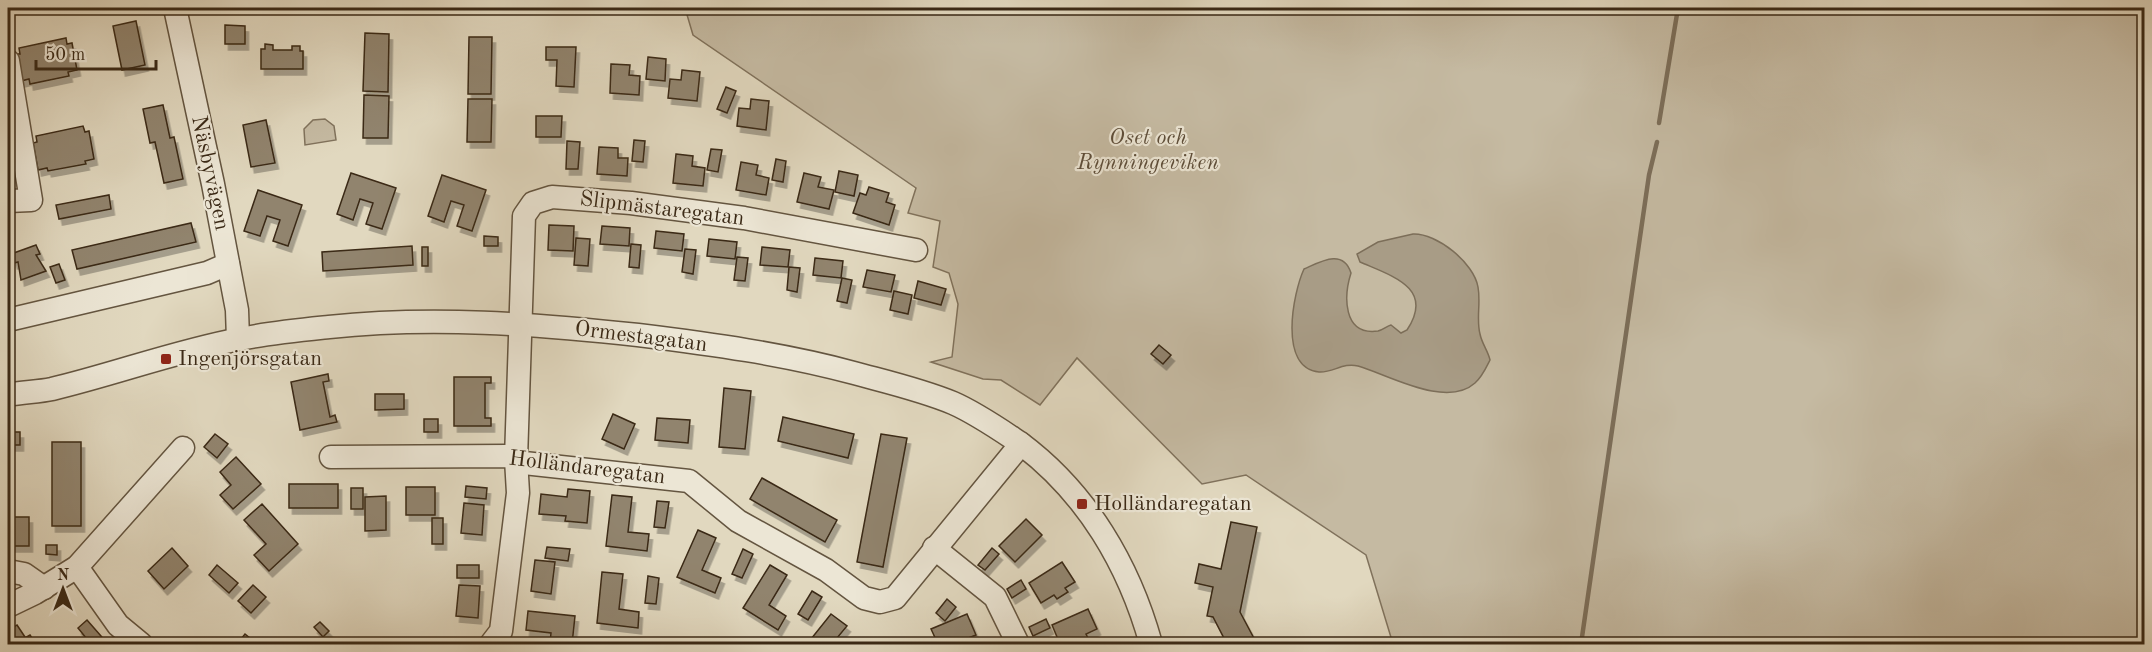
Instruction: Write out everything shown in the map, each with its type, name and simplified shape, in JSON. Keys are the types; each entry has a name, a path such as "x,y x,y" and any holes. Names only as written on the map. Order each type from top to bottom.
{"street":[{"name":"Näsbyvägen","path":"175,8 237,310 238,339"},
{"path":"8,61 31,200 8,201"},
{"name":"Slipmästaregatan","path":"520,325 524,216 527,209 540,198 631,202 744,218 916,250"},
{"path":"8,320 207,273 228,264"},
{"name":"Ormestagatan","path":"8,395 49,389 238,339 388,323 461,322 581,329 694,342 819,364 906,387 954,404 1021,444 1073,492 1100,528 1121,563 1142,612 1151,645"},
{"path":"490,645 501,631 519,493 516,459 520,325"},
{"name":"Holländaregatan","path":"331,457 508,456 524,463 689,481 738,521 826,570 864,598 880,602 895,598 1021,444"},
{"path":"8,606 44,588 77,567 183,448"},
{"path":"934,548 995,597 1018,645"},
{"path":"77,567 118,625 141,645"},
{"path":"8,571 24,574 44,588"}],"green space":[{"name":"Oset och Rynningeviken","path":"685,8 2144,8 2144,644 1393,644 1366,555 1246,475 1202,484 1077,358 1040,405 1001,380 983,379 931,362 952,357 958,304 949,273 933,267 940,221 908,213 916,188 693,35"},
{"path":"325,119 334,126 336,140 305,145 304,129 313,120"}],"shaded area":[{"path":"1413,234 1433,238 1453,251 1470,268 1475,278 1479,293 1479,328 1490,360 1480,378 1463,390 1433,391 1353,365 1324,372 1306,367 1298,358 1293,344 1292,328 1296,295 1304,269 1331,259 1343,261 1351,273 1347,302 1352,321 1366,331 1378,331 1391,325 1401,333 1407,330 1414,316 1416,304 1413,294 1396,279 1360,262 1357,254 1378,242"}],"building":[{"path":"136,21 145,65 122,70 113,26"},
{"path":"225,25 245,26 245,44 225,44"},
{"path":"365,33 389,34 388,92 363,91"},
{"path":"469,37 492,37 491,94 468,94"},
{"path":"66,38 67,44 72,43 77,70 68,72 69,76 30,84 29,79 21,81 16,54 20,54 19,48"},
{"path":"265,44 273,45 273,50 292,50 292,46 300,46 300,51 303,51 303,69 261,69 261,49 265,49"},
{"path":"546,47 576,47 574,87 556,86 557,60 546,60"},
{"path":"648,57 666,59 665,81 646,79"},
{"path":"611,64 630,65 629,75 640,76 639,95 610,93"},
{"path":"682,70 700,72 697,101 668,98 670,79 681,80"},
{"path":"726,87 736,91 727,113 717,109"},
{"path":"364,95 389,96 388,138 363,138"},
{"path":"468,99 492,99 491,142 467,142"},
{"path":"751,99 769,101 766,130 737,126 739,108 750,109"},
{"path":"163,105 170,138 174,137 183,179 164,183 155,142 150,143 143,109"},
{"path":"536,116 562,116 561,137 536,137"},
{"path":"266,120 275,163 251,167 243,125"},
{"path":"83,126 85,132 89,131 94,159 85,161 86,164 48,171 47,168 38,170 33,143 37,142 36,136"},
{"path":"634,140 645,141 643,162 632,161"},
{"path":"567,141 580,142 578,169 566,169"},
{"path":"599,147 618,148 618,158 628,158 627,176 597,174"},
{"path":"711,149 722,150 718,172 707,170"},
{"path":"676,154 693,156 692,166 705,168 703,186 673,183"},
{"path":"776,159 786,161 783,182 772,180"},
{"path":"741,162 758,165 756,175 769,178 766,195 736,190"},
{"path":"839,171 858,175 854,196 835,192"},
{"path":"351,173 396,188 382,229 366,224 373,203 360,199 353,220 337,214"},
{"path":"804,173 821,177 818,187 834,190 829,209 797,202"},
{"path":"442,175 486,190 472,231 457,226 464,205 451,201 444,222 428,216"},
{"path":"869,187 889,193 886,202 895,205 889,225 853,213 860,193 866,195"},
{"path":"258,190 302,205 288,246 273,241 280,220 267,216 260,236 244,231"},
{"path":"109,195 111,209 59,219 56,205"},
{"path":"191,223 196,242 77,269 72,250"},
{"path":"549,225 574,226 573,251 548,250"},
{"path":"602,226 630,228 629,246 600,244"},
{"path":"656,231 684,234 682,251 654,248"},
{"path":"484,236 498,237 498,246 484,246"},
{"path":"576,238 590,239 588,266 574,265"},
{"path":"709,239 737,242 735,259 707,256"},
{"path":"631,244 641,245 639,268 629,267"},
{"path":"36,245 40,254 36,255 46,271 21,280 18,262 14,263 11,254"},
{"path":"412,246 413,265 323,271 322,252"},
{"path":"422,247 428,247 428,266 422,266"},
{"path":"762,247 790,250 788,267 760,265"},
{"path":"685,249 696,250 693,274 682,272"},
{"path":"737,257 748,258 745,281 734,280"},
{"path":"815,258 843,261 841,278 813,275"},
{"path":"59,264 65,280 56,283 50,267"},
{"path":"789,267 800,268 797,292 787,290"},
{"path":"867,270 895,275 891,292 863,287"},
{"path":"842,278 852,280 847,303 837,301"},
{"path":"918,281 946,289 941,305 914,298"},
{"path":"894,291 912,295 908,314 890,310"},
{"path":"1159,345 1171,355 1163,364 1151,354"},
{"path":"328,374 329,381 323,382 330,417 335,415 337,422 300,430 291,382"},
{"path":"454,377 491,377 491,383 485,383 485,418 491,418 491,426 454,426"},
{"path":"724,388 751,391 745,449 719,447"},
{"path":"375,394 404,394 404,409 375,410"},
{"path":"613,414 635,424 624,449 602,439"},
{"path":"783,417 854,434 848,458 778,441"},
{"path":"657,418 690,420 688,443 655,440"},
{"path":"424,419 438,419 438,432 424,432"},
{"path":"8,432 20,432 20,445 8,445"},
{"path":"215,434 228,444 217,458 204,447"},
{"path":"881,434 907,438 883,567 857,562"},
{"path":"52,442 81,442 81,526 52,526"},
{"path":"236,457 261,484 233,509 220,495 231,485 220,472"},
{"path":"762,478 837,520 825,542 750,499"},
{"path":"289,484 338,484 338,508 289,508"},
{"path":"466,486 487,488 486,499 465,497"},
{"path":"406,487 435,487 435,515 406,515"},
{"path":"351,488 363,488 363,509 351,509"},
{"path":"568,489 590,491 587,523 565,521 566,516 539,514 541,494 567,497"},
{"path":"612,495 632,497 628,532 649,534 647,551 606,546"},
{"path":"386,496 386,530 365,531 365,497"},
{"path":"657,501 669,502 665,528 654,527"},
{"path":"464,503 484,505 482,535 461,533"},
{"path":"262,504 298,544 269,571 254,555 266,544 244,520"},
{"path":"8,517 29,517 29,546 8,546"},
{"path":"432,518 443,518 443,544 432,544"},
{"path":"1026,519 1042,535 1015,562 999,546"},
{"path":"1231,522 1257,527 1240,612 1257,644 1227,644 1213,617 1207,616 1213,587 1195,583 1199,564 1221,569"},
{"path":"698,530 716,538 702,570 721,578 715,593 677,577"},
{"path":"46,545 57,545 57,555 46,554"},
{"path":"547,547 570,549 568,561 545,558"},
{"path":"172,548 188,566 164,589 148,571"},
{"path":"992,548 999,554 985,570 978,565"},
{"path":"743,549 753,554 742,578 732,574"},
{"path":"535,560 555,562 551,594 531,591"},
{"path":"1062,562 1075,582 1065,588 1068,592 1057,599 1054,595 1041,603 1029,583"},
{"path":"217,565 238,583 229,593 209,575"},
{"path":"457,565 479,565 479,578 457,578"},
{"path":"770,565 787,575 769,605 786,616 778,630 743,608"},
{"path":"602,572 623,574 619,609 639,612 638,628 597,623"},
{"path":"648,576 659,578 656,604 645,603"},
{"path":"1021,580 1026,589 1012,598 1007,589"},
{"path":"253,585 266,597 251,613 238,601"},
{"path":"459,585 480,586 478,618 456,616"},
{"path":"812,591 822,597 808,620 798,614"},
{"path":"947,599 956,607 945,621 936,613"},
{"path":"1088,609 1097,629 1086,634 1088,638 1076,643 1074,640 1060,644 1052,625"},
{"path":"528,611 575,616 572,644 550,643 551,633 526,630"},
{"path":"831,614 847,626 832,644 807,644"},
{"path":"967,614 976,635 953,644 938,644 931,629"},
{"path":"1046,619 1050,628 1033,636 1029,627"},
{"path":"87,620 108,644 80,644 87,639 78,628"},
{"path":"320,622 329,631 323,637 314,627"},
{"path":"17,625 25,637 13,644 8,644 8,631"},
{"path":"245,634 256,643 256,644 237,644"},
{"path":"30,635 36,644 14,644"}],"waterway":[{"path":"1659,123 1678,8"},
{"path":"1581,644 1649,175 1657,142"}],"place":[{"name":"Ingenjörsgatan","path":"166,359"},
{"name":"Holländaregatan","path":"1082,504"}]}
